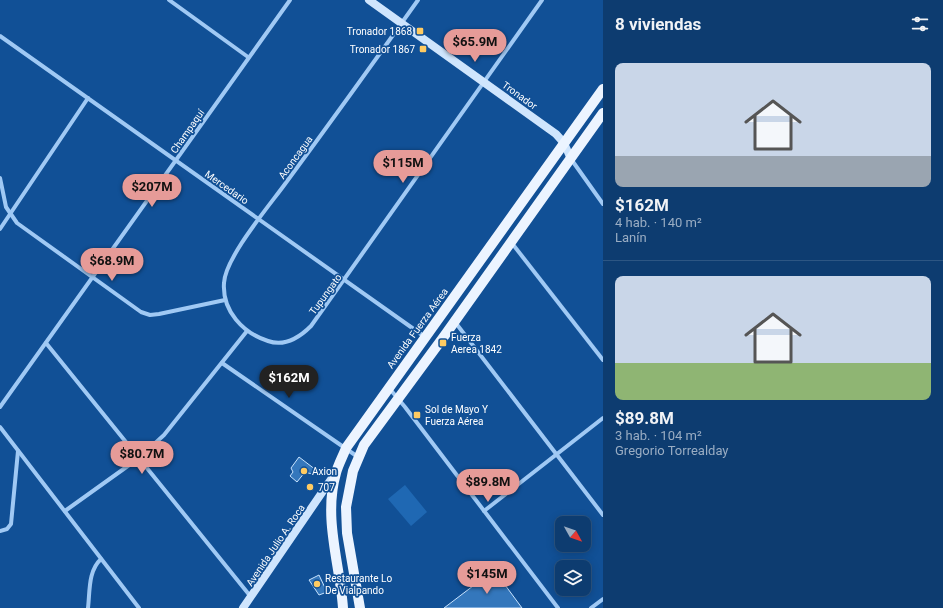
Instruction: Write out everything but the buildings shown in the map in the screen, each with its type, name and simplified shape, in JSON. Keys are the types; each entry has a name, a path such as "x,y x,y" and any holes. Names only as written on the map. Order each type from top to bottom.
{"main road":[{"name":"Tronador","path":"369,0 556,134 564,143 571,158"},
{"name":"Avenida Fuerza Aérea","path":"343,608 332,526 332,494 336,473 346,448 603,89"},
{"path":"360,608 346,519 347,497 358,457 374,430 455,321 603,113"},
{"name":"Avenida Julio A. Roca","path":"243,608 336,473"}],"street":[{"name":"Champaquí","path":"0,407 290,0"},
{"name":"Aconcagua","path":"247,331 234,317 225,300 224,284 226,274 234,257 418,0"},
{"name":"Tupungato","path":"247,331 270,342 282,343 302,335 311,326 542,0"},
{"path":"171,1 248,57"},
{"name":"Mercedario","path":"0,36 425,337"},
{"path":"0,229 88,98"},
{"path":"571,158 576,168 603,204"},
{"path":"0,178 4,200 10,214 17,223 144,314 159,314 225,300"},
{"path":"511,242 603,360"},
{"path":"455,321 603,515"},
{"path":"65,511 139,458 164,435 247,331"},
{"path":"46,343 251,597"},
{"path":"222,363 358,457"},
{"path":"388,388 398,398 558,608"},
{"path":"484,510 603,418"},
{"path":"0,427 139,608"},
{"path":"0,531 8,529 11,524 18,451"},
{"path":"88,608 92,572 94,565 101,559"},
{"path":"591,608 603,599"}],"shaded area":[{"path":"405,485 427,512 411,526 388,499"}],"place":[{"name":"Tronador 1868","path":"420,31"},
{"name":"Tronador 1867","path":"423,49"},
{"name":"Fuerza Aerea 1842","path":"443,343"},
{"name":"Sol de Mayo Y Fuerza Aérea","path":"417,415"},
{"name":"Axion","path":"304,471"},
{"name":"707","path":"310,487"},
{"name":"Restaurante Lo De Vialpando","path":"317,584"}]}
